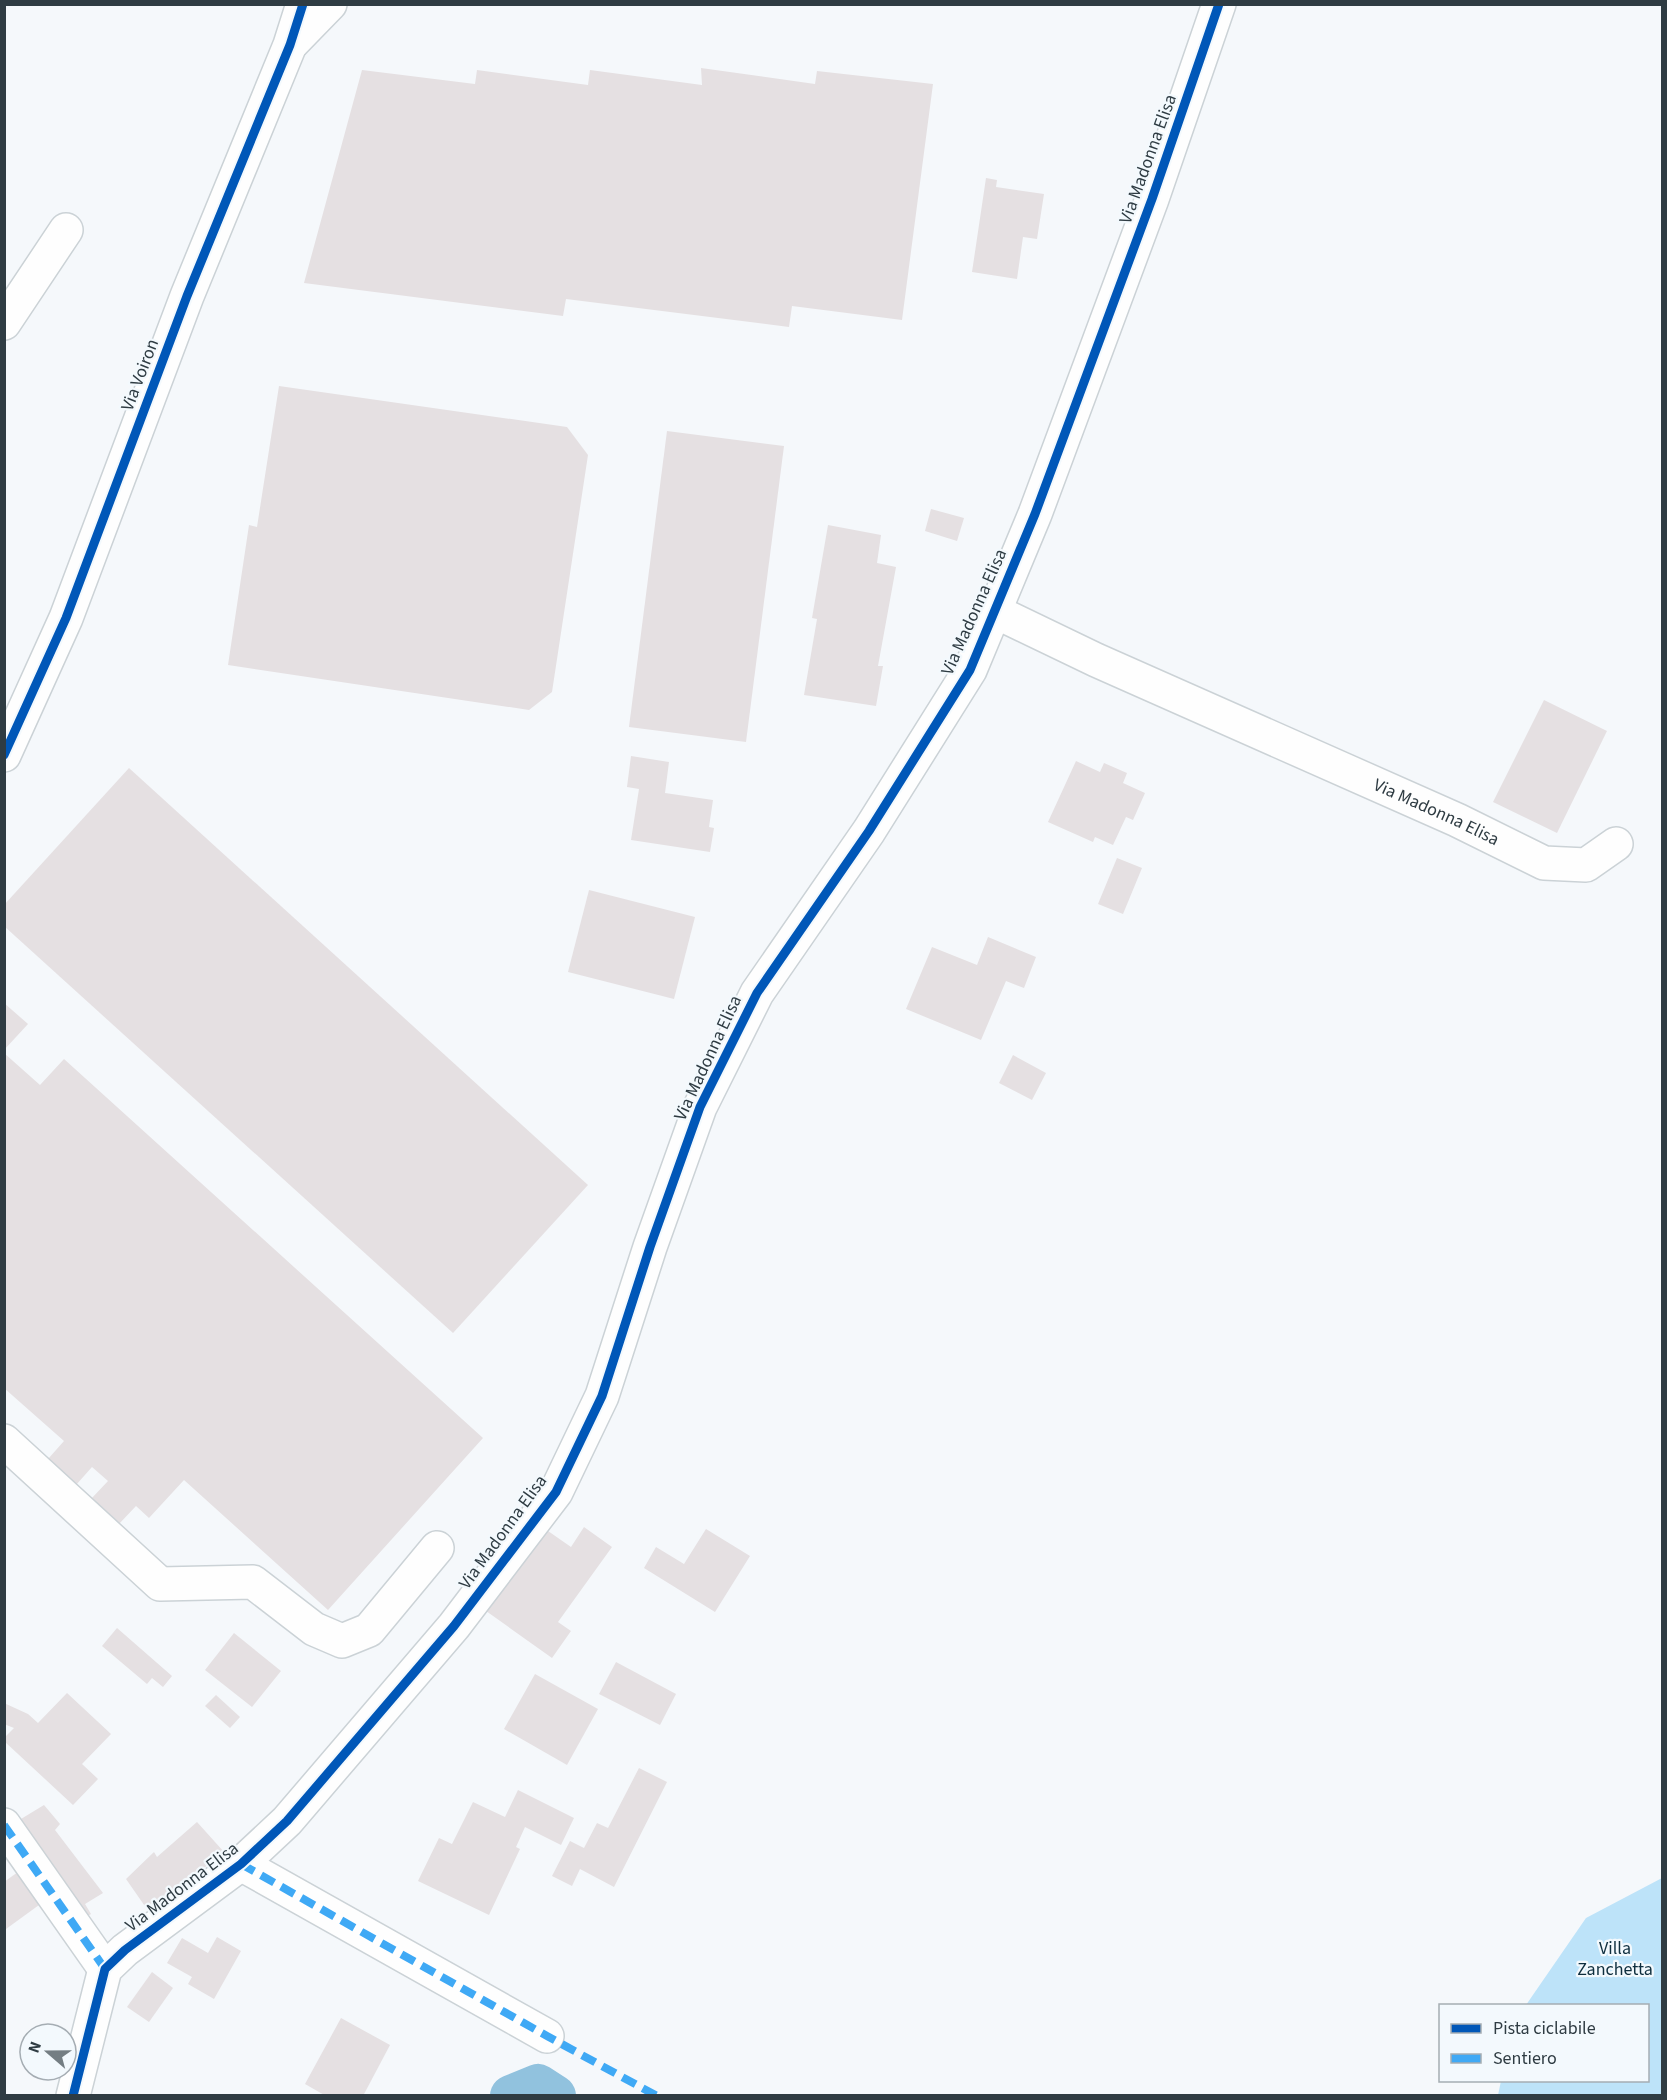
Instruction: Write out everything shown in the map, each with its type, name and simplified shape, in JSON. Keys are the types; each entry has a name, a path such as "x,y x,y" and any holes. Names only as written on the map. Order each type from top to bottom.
{"street":[{"name":"Via Voiron","path":"4,755 66,618 187,296 290,45 303,4"},
{"name":"Via Voiron","path":"290,45 330,4"},
{"name":"Via Madonna Elisa","path":"105,1969 125,1950 241,1864 287,1821 454,1626 556,1492 602,1396 650,1247 705,1097 757,993 869,831 970,670 1035,514 1152,199 1220,4"},
{"path":"4,323 66,230"},
{"name":"Via Madonna Elisa","path":"994,611 1096,660 1446,815 1544,863 1586,865 1616,844"},
{"path":"4,1441 160,1584 253,1582 314,1629 342,1641 369,1630 437,1548"},
{"path":"4,1825 105,1969 73,2096"},
{"name":"Via Madonna Elisa","path":"241,1864 547,2036"}],"green space":[{"name":"Villa Zanchetta","path":"1662,1878 1662,2095 1498,2095 1501,2082 1649,2082 1649,2004 1527,2004 1586,1918"}],"building":[{"path":"701,68 815,84 817,71 933,84 902,320 792,306 789,327 566,299 563,316 304,283 362,70 475,84 477,70 588,85 590,70 702,85"},
{"path":"986,178 997,180 996,187 1044,194 1037,239 1023,237 1017,279 972,272"},
{"path":"279,386 567,427 588,455 552,692 529,710 228,665 249,525 257,527"},
{"path":"667,431 784,446 746,742 629,727"},
{"path":"931,509 964,518 957,541 925,531"},
{"path":"828,525 881,535 877,563 896,567 878,666 883,666 876,706 804,695 817,619 812,618"},
{"path":"1544,700 1607,731 1557,833 1493,802"},
{"path":"631,756 669,762 665,793 713,800 709,827 714,828 710,852 631,840 639,789 627,787"},
{"path":"1076,761 1100,772 1104,763 1127,773 1123,783 1145,793 1133,820 1126,817 1113,845 1095,837 1093,842 1048,822"},
{"path":"129,768 588,1185 453,1333 4,926 4,905"},
{"path":"1117,858 1142,868 1123,914 1098,904"},
{"path":"589,890 695,917 674,999 568,972"},
{"path":"988,937 1036,957 1024,988 1006,981 981,1040 906,1009 932,947 977,965"},
{"path":"4,1003 28,1024 4,1050"},
{"path":"4,1053 40,1085 64,1059 483,1438 328,1610 184,1480 149,1518 136,1506 119,1524 91,1499 108,1481 92,1467 76,1485 48,1459 64,1441 4,1388"},
{"path":"1013,1055 1046,1073 1032,1100 999,1083"},
{"path":"538,1524 571,1547 584,1527 612,1547 558,1622 571,1631 552,1658 479,1606"},
{"path":"706,1529 750,1556 715,1612 644,1568 656,1547 684,1564"},
{"path":"117,1628 172,1676 163,1687 152,1678 147,1684 102,1646"},
{"path":"234,1633 281,1671 252,1707 205,1670"},
{"path":"616,1662 676,1694 660,1725 599,1694"},
{"path":"535,1674 598,1709 567,1765 504,1729"},
{"path":"67,1693 111,1734 82,1764 98,1779 73,1805 4,1741 4,1738 14,1728 4,1724 4,1703 28,1714 38,1723"},
{"path":"216,1695 240,1717 230,1728 205,1706"},
{"path":"639,1768 667,1782 614,1887 580,1869 572,1886 552,1876 570,1841 584,1848 597,1823 608,1828"},
{"path":"518,1790 574,1818 561,1845 525,1827 516,1847 520,1849 489,1915 418,1881 439,1838 452,1844 473,1802 505,1817"},
{"path":"44,1805 60,1824 55,1830 103,1893 85,1904 91,1914 76,1923 16,1822"},
{"path":"197,1822 224,1852 149,1912 126,1879 154,1852 157,1857"},
{"path":"18,1872 39,1905 6,1929 4,1927 4,1882"},
{"path":"217,1937 241,1951 214,1999 188,1984 192,1977 167,1963 182,1938 208,1953"},
{"path":"152,1972 173,1988 149,2022 127,2007"},
{"path":"341,2018 390,2045 363,2096 326,2096 305,2084"}],"waterway":[{"path":"511,2096 538,2085 555,2096"}],"marked path":[{"path":"4,1825 105,1969"},
{"path":"241,1864 657,2096"}],"cycle path":[{"path":"4,755 66,618 187,296 290,45 303,4"},
{"path":"73,2096 105,1969 125,1950 241,1864 287,1821 454,1626 556,1492 602,1396 650,1247 700,1107 757,993 869,831 970,670 1035,514 1152,199 1219,4"}]}
